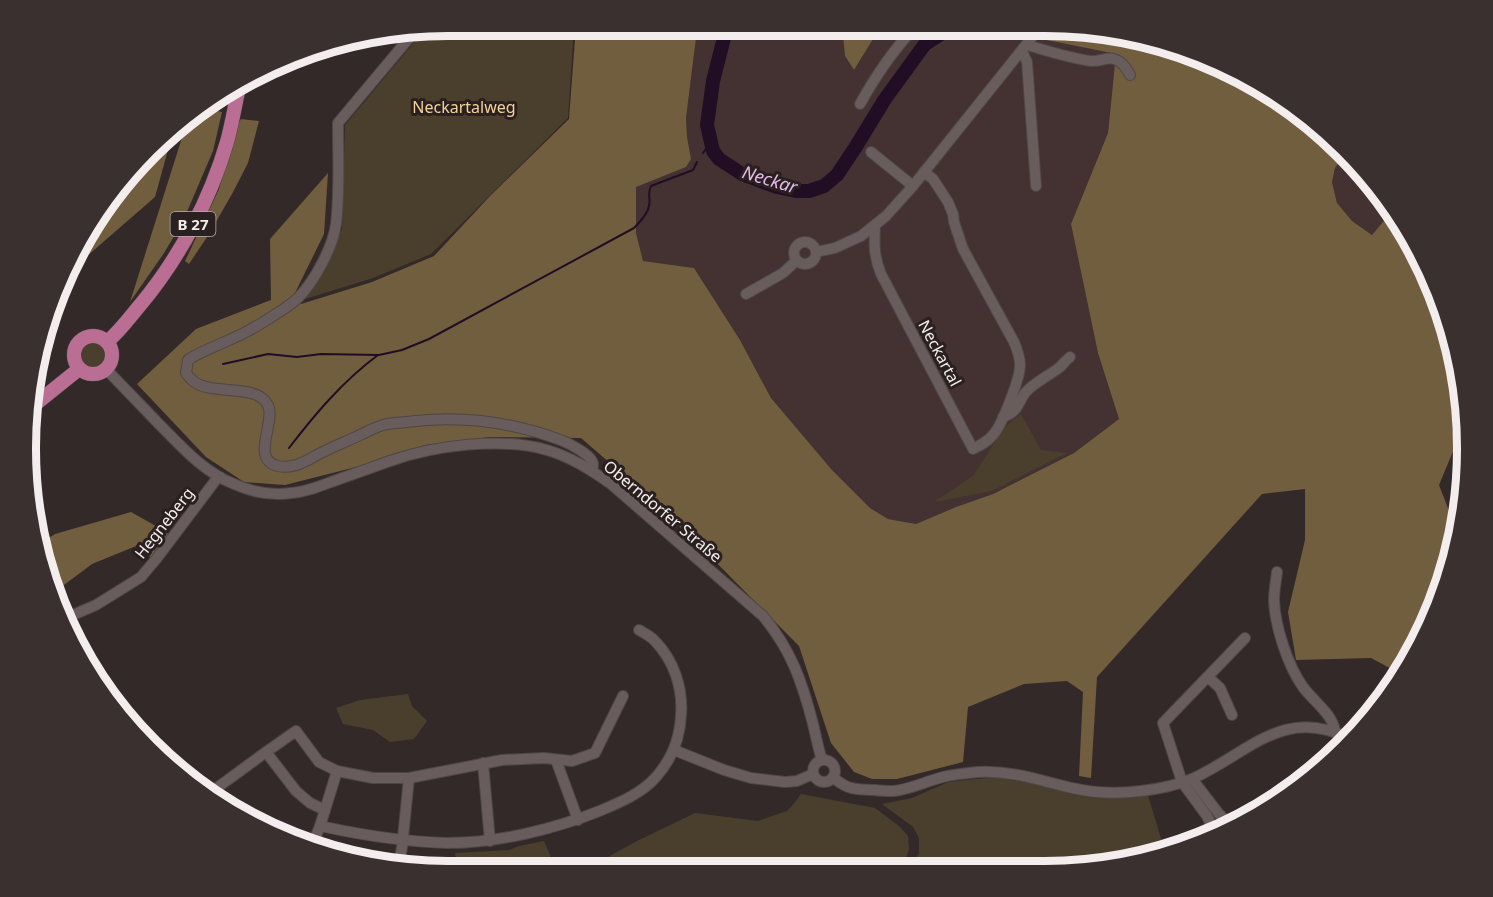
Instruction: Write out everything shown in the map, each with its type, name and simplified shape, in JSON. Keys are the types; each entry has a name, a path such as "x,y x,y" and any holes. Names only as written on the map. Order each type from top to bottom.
{"main road":[{"name":"B 27","path":"107,342 157,284 181,248 217,171 227,141 237,94"},
{"path":"96,336 107,342 112,356 110,365 106,369 93,375 79,369 73,358 73,352 79,341 96,336"},
{"path":"39,401 79,369"}],"street":[{"path":"860,104 907,36"},
{"path":"816,252 845,244 875,227 913,186 1034,36"},
{"path":"409,38 338,123 336,226 324,260 307,287 298,298 266,321 188,360 186,373 192,381 207,387 251,393 260,397 268,405 270,415 265,454 277,466 291,467 301,464 383,425 454,418 524,429 566,442 592,460 592,470"},
{"path":"1027,45 1084,60 1097,62 1108,58 1114,59 1121,63 1130,75"},
{"path":"1027,45 1036,186"},
{"path":"870,152 913,186"},
{"name":"Neckartal","path":"875,227 875,260 881,274 973,449 985,443 994,434 1003,417 1018,375 1019,353 963,249 948,202 933,179 924,172"},
{"path":"801,242 811,243 816,252 815,259 810,264 796,261 793,254 797,244 801,242"},
{"path":"746,294 783,273 796,261"},
{"name":"Neckartal","path":"1003,417 1016,410 1029,388 1060,367 1070,357"},
{"name":"Oberndorfer Straße","path":"106,369 196,461 218,477 254,492 292,494 394,460 479,444 523,445 547,450 592,470 763,616 785,647 799,678 822,760 832,764 835,771 833,778"},
{"name":"Hegneberg","path":"72,616 96,605 141,577 158,558 218,477"},
{"path":"1277,572 1274,600 1288,662 1303,687 1334,723 1335,732"},
{"path":"320,826 403,840 447,843 490,841 578,820 640,792 656,777 674,750 680,731 682,700 678,680 669,659 654,640 639,630"},
{"path":"1224,819 1176,766 1163,723 1245,638"},
{"path":"1208,677 1220,688 1232,715"},
{"path":"218,790 296,731 319,762 337,771 373,778 409,778 483,763 527,758 572,761 595,753 623,696"},
{"path":"822,760 815,763 812,770 814,777 820,782 827,782 833,778 850,788 862,790 894,790 945,777 981,772 1002,772 1096,792 1120,793 1141,791 1187,780 1280,730 1314,727 1341,735"},
{"path":"674,750 751,778 785,782 797,781 813,774"},
{"path":"266,752 296,791 310,803 325,810"},
{"path":"556,760 578,820"},
{"path":"483,763 490,841"},
{"path":"315,839 337,771"},
{"path":"400,858 409,778"},
{"path":"1187,780 1211,826"}],"shaded area":[{"path":"575,36 696,36 686,118 691,159 686,167 636,187 636,233 643,261 694,268 740,340 771,398 832,470 870,508 888,519 916,524 993,494 1074,453 1119,419 1098,353 1071,224 1108,133 1116,54 1042,39 1045,36 1071,37 1151,50 1202,67 1251,91 1274,106 1296,121 1340,161 1335,168 1332,182 1337,203 1352,221 1372,235 1387,219 1402,242 1426,291 1449,368 1454,449 1439,485 1451,516 1449,529 1426,606 1393,669 1371,658 1296,660 1288,612 1305,540 1305,489 1262,494 1097,677 1091,778 1079,776 1083,692 1067,681 1024,684 968,707 963,762 897,779 872,779 854,772 831,743 799,646 690,536 581,438 490,437 425,445 360,466 285,485 244,482 206,457 137,384 196,329 271,300 270,239 328,173 324,234 295,293 301,304 372,282 434,256 491,195 569,119"},
{"path":"696,36 843,36 845,56 854,70 875,36 1046,36 1043,39 1116,54 1108,133 1071,224 1098,353 1119,419 1074,453 993,494 916,524 888,519 870,508 832,470 771,398 740,340 694,268 643,261 636,233 636,186 686,167 686,118"},
{"path":"843,36 875,36 854,70 845,56"},
{"path":"214,110 222,112 213,151 183,221 130,302 184,132"},
{"path":"241,119 259,121 248,163 209,234 189,264 185,261 219,189 236,128"},
{"path":"169,145 155,197 82,261 91,242 121,197"},
{"path":"1340,161 1372,197 1386,218 1372,235 1352,221 1337,203 1332,182 1335,168"},
{"path":"131,512 170,534 152,558 136,546 92,564 60,588 46,540 55,534"}],"green space":[{"name":"Neckartalweg","path":"573,36 568,118 431,254 373,278 302,300 329,259 342,229 345,125 418,37"},
{"path":"93,341 104,345 108,356 104,367 93,371 82,367 78,356 82,345"},
{"path":"1021,414 1041,450 1067,453 992,491 934,502 973,476 1004,428"},
{"path":"408,694 412,706 427,721 414,739 390,742 373,730 343,724 336,708 360,700"},
{"path":"995,777 1071,794 1135,798 1148,795 1162,843 1125,853 1071,860 912,861 919,854 919,838 913,827 882,804 912,798 948,782"},
{"path":"801,794 875,808 899,826 908,836 907,856 900,861 600,861 695,813 758,821 787,811"},
{"path":"544,841 553,861 456,861 455,853 509,850"}],"waterway":[{"name":"Neckar","path":"724,36 713,81 707,125 713,151 719,159 742,174 777,187 796,191 809,191 824,186 837,175 885,99 925,44 937,36"},
{"path":"703,153 711,142"},
{"path":"223,364 268,354 297,357 321,354 379,355 402,350 429,339 634,228 648,209 651,186 693,170 697,162"},
{"path":"289,448 330,398 378,355"}]}
